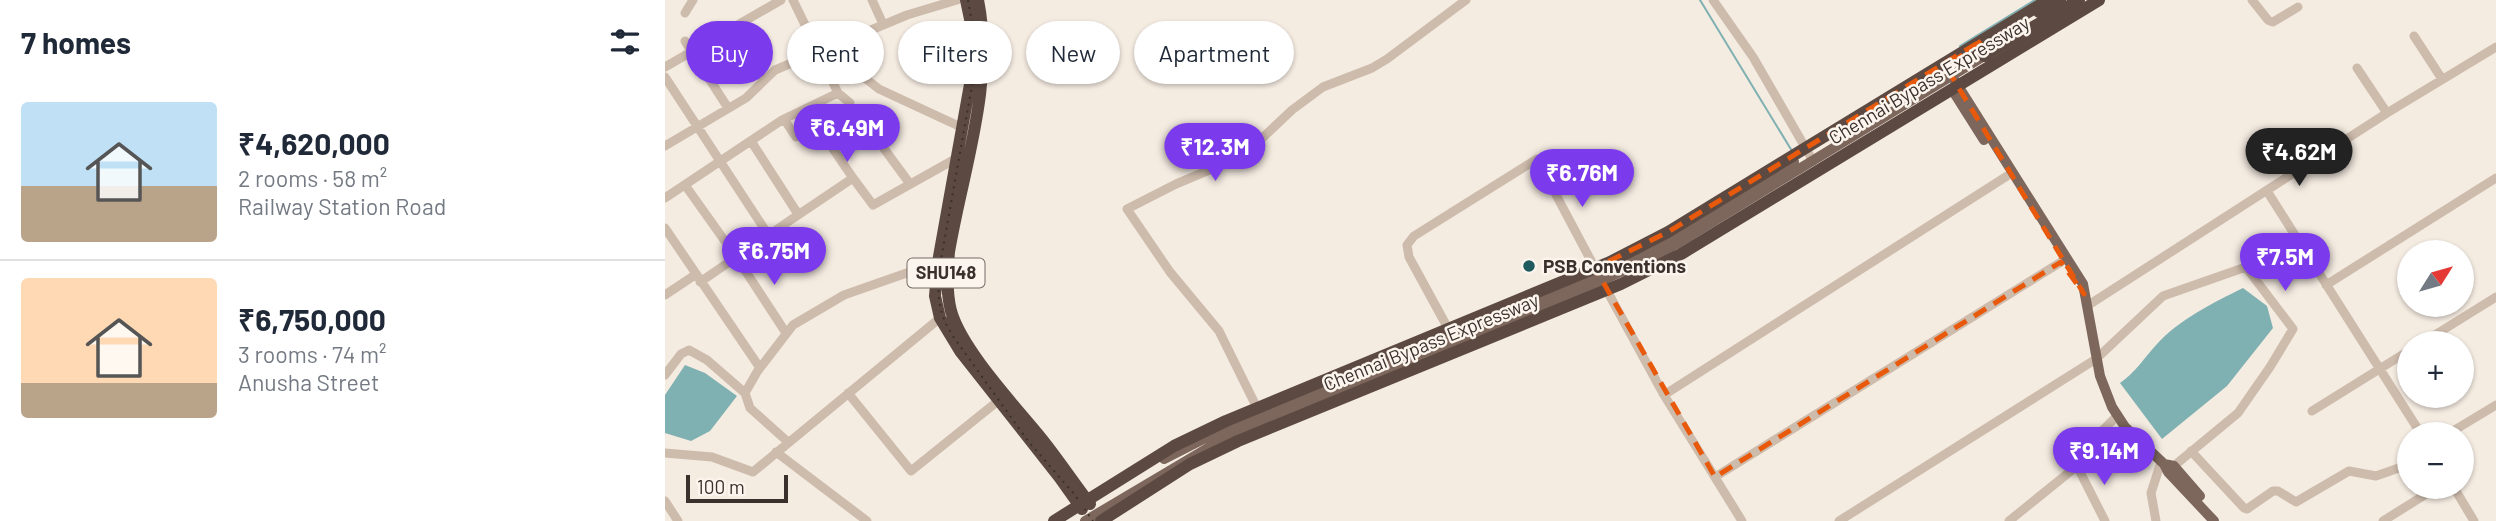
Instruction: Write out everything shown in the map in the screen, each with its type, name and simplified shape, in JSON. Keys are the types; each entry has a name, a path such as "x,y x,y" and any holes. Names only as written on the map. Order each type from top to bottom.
{"highway":[{"name":"SHU148","path":"966,0 974,38 974,62 937,262 935,296 940,318 950,338 998,401 1092,516"},
{"name":"SHU148","path":"978,0 984,50 970,148 946,273 952,312 960,331 986,370 1055,455 1092,516"},
{"name":"Chennai Bypass Expressway","path":"1054,521 1174,446 1226,421 1610,262 1668,232 2048,0"},
{"path":"1982,51 2060,0"},
{"path":"1982,51 2079,0"},
{"name":"Chennai Bypass Expressway","path":"1092,516 1238,441 1621,284 1681,254 2101,0"}],"main road":[{"path":"1982,51 1983,35 2042,0"},
{"path":"1982,51 2000,62 2101,0"},
{"path":"1092,516 1171,454 1260,414 1660,254 1807,150 1982,51"},
{"path":"1946,73 2060,262 2086,300"},
{"path":"1946,73 2083,284 2097,359 2108,397 2117,416 2137,440 2167,466 2214,520"},
{"path":"1064,521 1092,516 1218,442 1600,278"}],"street":[{"path":"685,13 693,0"},
{"path":"745,21 781,0"},
{"path":"793,0 802,21"},
{"path":"873,0 882,21"},
{"path":"884,24 957,0"},
{"path":"1713,0 1753,57 1807,150"},
{"path":"2252,0 2263,15 2273,22 2298,7"},
{"path":"1260,414 1219,331 1170,272 1127,209 1246,152 1292,110 1323,87 1361,73 1387,59 1459,2"},
{"path":"2414,36 2442,79"},
{"path":"2086,300 2267,191 2387,113 2496,47"},
{"path":"665,68 686,56"},
{"path":"2357,68 2387,113"},
{"path":"665,77 769,236"},
{"path":"713,84 728,108"},
{"path":"665,146 746,98 760,84"},
{"path":"833,84 838,93 850,103"},
{"path":"873,84 963,128"},
{"path":"665,198 784,119 838,93"},
{"path":"858,113 910,184"},
{"path":"784,119 796,137"},
{"path":"751,141 796,211 801,213"},
{"path":"829,143 873,205 957,158"},
{"path":"1452,336 1409,257 1407,245 1414,236 1537,159 1664,395 1742,521"},
{"path":"1664,395 2007,176"},
{"path":"665,295 737,258 853,178"},
{"path":"2326,285 2496,178"},
{"path":"685,185 786,333"},
{"path":"2267,191 2413,422"},
{"path":"665,228 760,368"},
{"path":"745,393 760,368 793,325 844,295 937,262"},
{"path":"1715,477 2060,262"},
{"path":"1839,521 2097,359 2163,296 2246,267 2293,328 2238,413 2191,451 2167,466 2151,493 2156,521"},
{"path":"2442,331 2496,298"},
{"path":"665,453 712,457 753,472 940,318"},
{"path":"665,375 681,354 689,350 707,360 745,393 750,408 788,442"},
{"path":"2312,411 2397,359"},
{"path":"848,393 911,471 998,401"},
{"path":"2468,422 2496,405"},
{"path":"2015,519 2077,466 2089,443 2117,416"},
{"path":"2191,451 2247,509 2273,491 2278,491 2296,502 2349,471 2376,475 2397,468"},
{"path":"776,452 867,521"},
{"path":"2077,466 2105,521"},
{"path":"2383,521 2418,499"},
{"path":"2460,499 2473,521"},
{"path":"665,501 678,521"}],"highlighted area":[{"path":"1981,41 1946,67 2084,294 2061,262 1715,477 1595,268 1668,232"}],"water":[{"path":"2243,288 2267,306 2273,328 2227,386 2162,439 2120,383 2176,327 2197,312"},
{"path":"685,365 705,373 737,396 710,431 691,441 665,433 665,395"}],"waterway":[{"path":"1700,0 1792,151"},
{"path":"1960,46 2035,0"}],"railway":[{"path":"968,0 976,45 976,63 940,265 939,295 942,312 949,330 1028,441 1074,494 1093,521"}],"place":[{"name":"PSB Conventions","path":"1529,266"}]}
